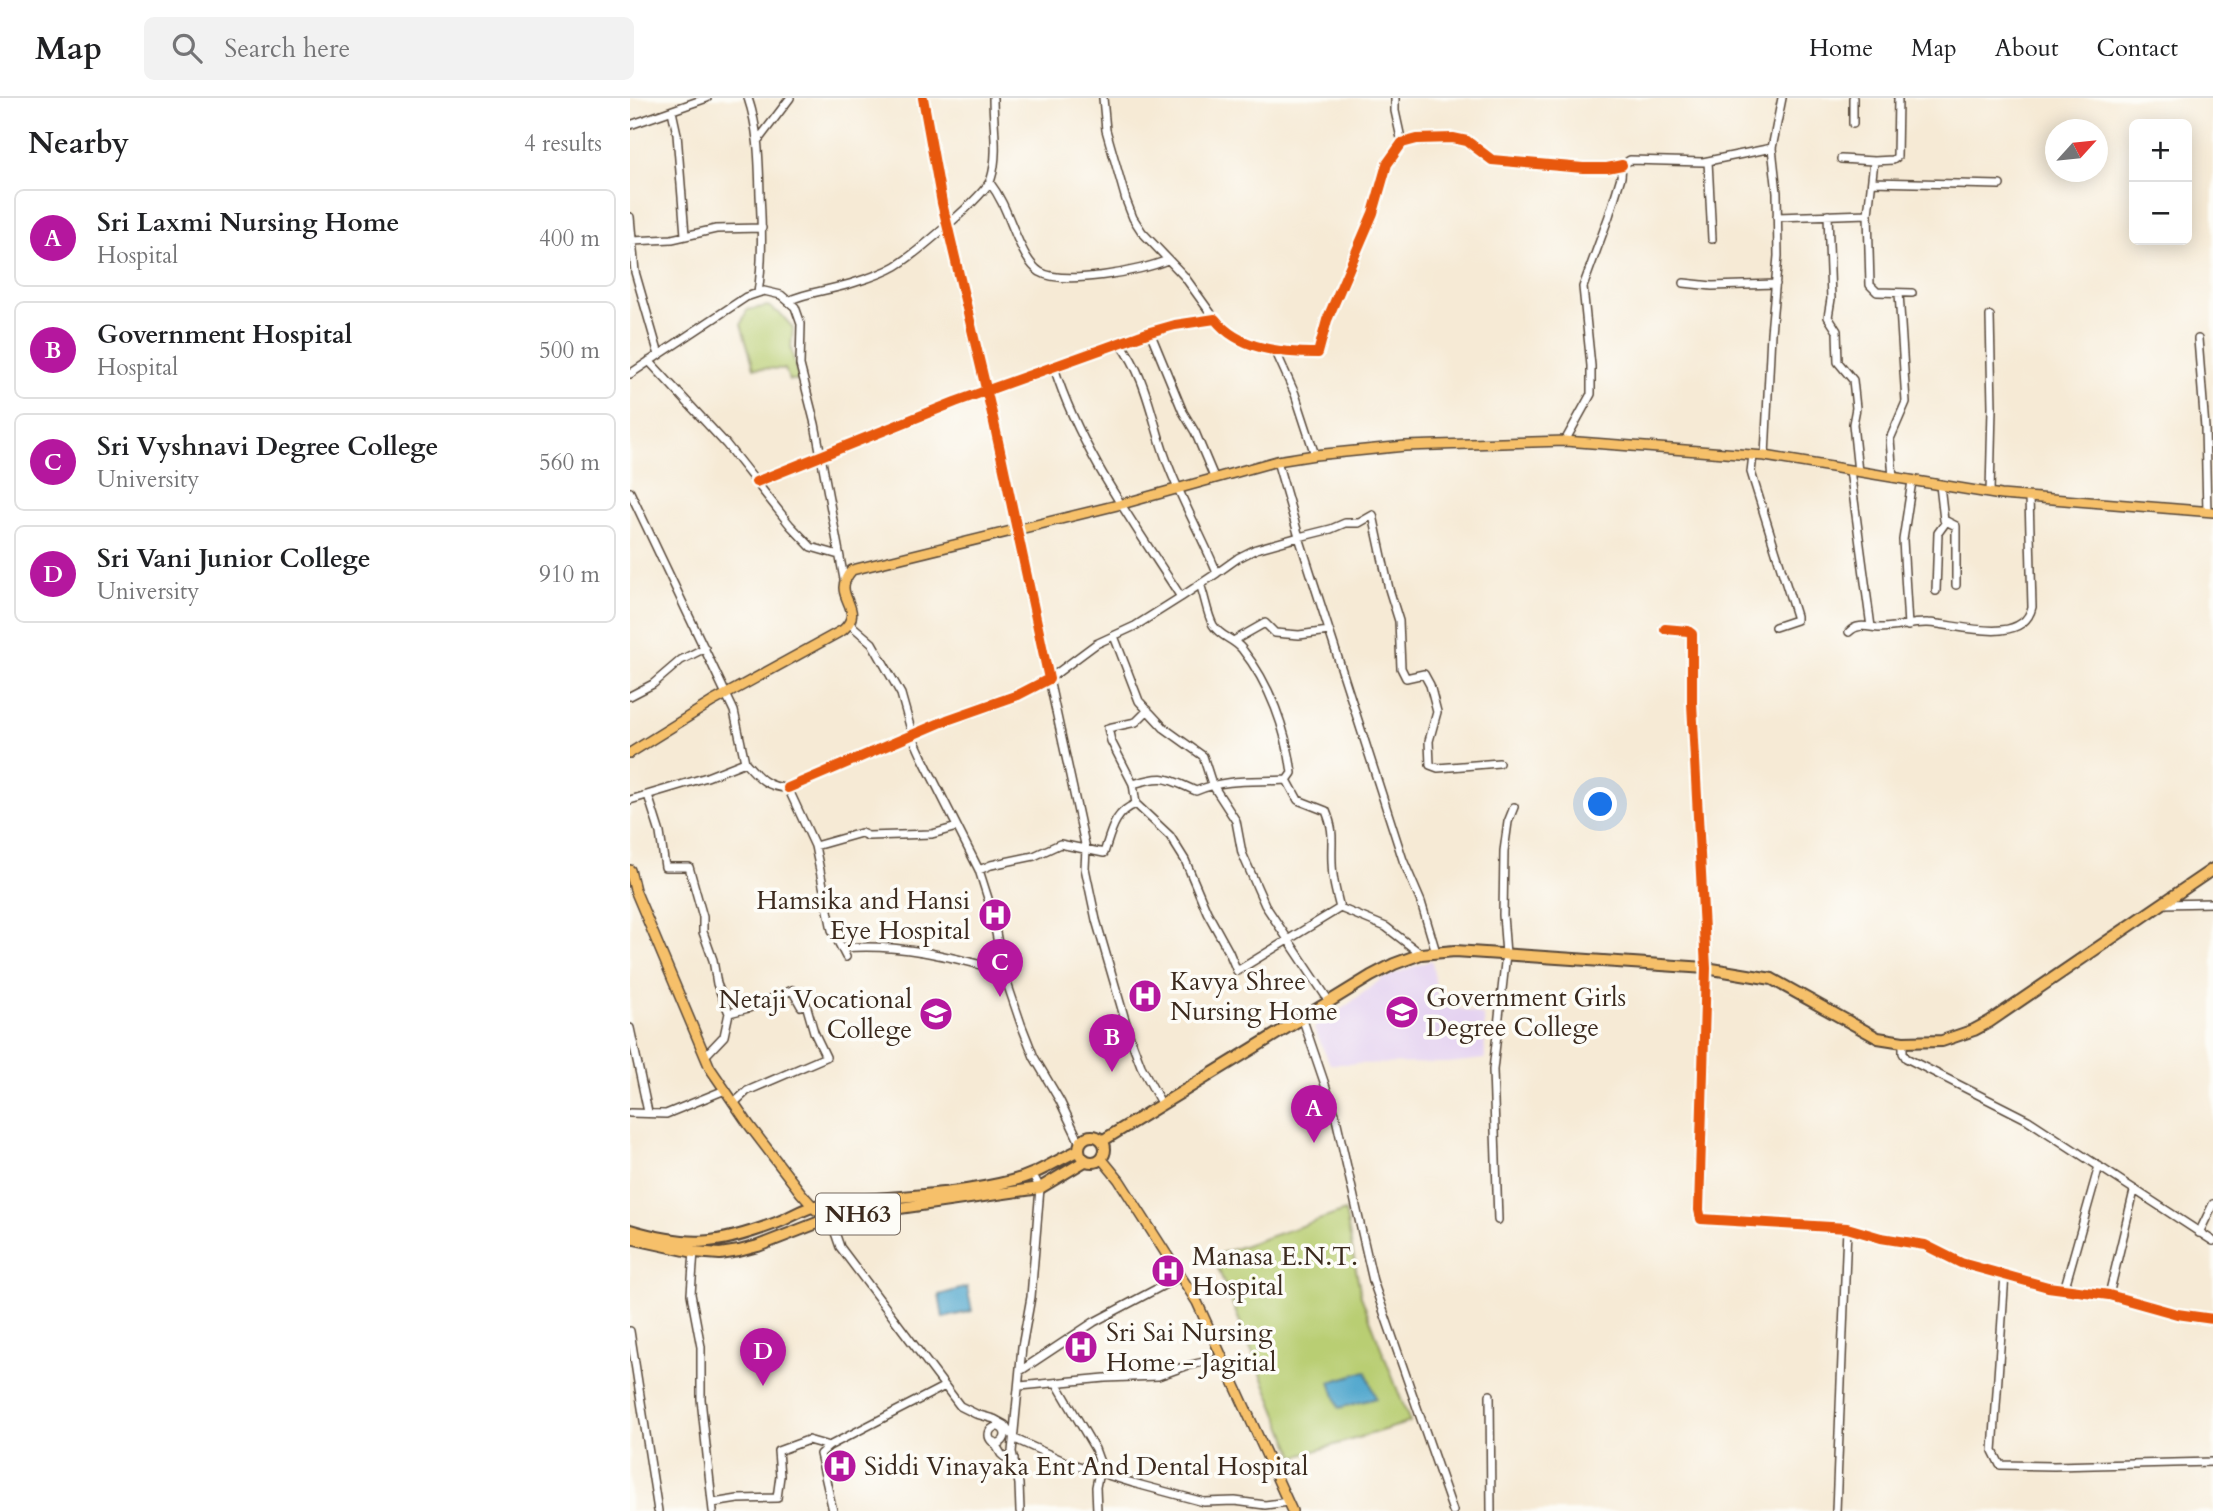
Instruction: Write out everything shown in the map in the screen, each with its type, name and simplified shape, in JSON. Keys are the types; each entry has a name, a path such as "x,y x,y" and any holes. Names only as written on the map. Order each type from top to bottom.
{"highway":[{"name":"NH63","path":"630,1238 694,1247 744,1236 816,1206 976,1188 1032,1175 1080,1147 1091,1136 1102,1141 1329,1001 1394,964 1421,954 1506,954 1706,968 1772,979 1869,1034 1903,1042 1942,1041 1982,1026 2213,869"},
{"path":"1101,1158 1104,1150 1102,1141"},
{"path":"1080,1147 1085,1161"},
{"name":"NH63","path":"630,1230 720,1254 758,1247 830,1218 1040,1188 1085,1161 1101,1158"}],"main road":[{"path":"630,753 669,726 843,631 853,617 844,594 844,579 852,570 1122,504 1276,461 1315,455 1405,446 1565,441 1765,456 1990,493 2210,512"},
{"path":"630,870 635,890 710,1068 801,1193 830,1218"},
{"path":"1101,1158 1119,1180 1197,1302 1290,1506"}],"street":[{"path":"630,125 707,98"},
{"path":"748,98 759,139 762,228 758,293"},
{"path":"759,139 790,98"},
{"path":"923,98 933,160 1086,849 1085,868 1096,920 1130,1037 1141,1066 1162,1105"},
{"path":"788,301 800,295 854,283 892,268 964,211 990,183 995,153 993,98"},
{"path":"1103,98 1106,130 1126,200 1142,232 1184,276 1222,328 1276,352 1318,353 1327,320 1373,213 1387,164 1402,143 1417,139 1452,138 1467,141 1492,160 1583,168 1607,168 1630,160 1708,162 1772,148"},
{"path":"1395,98 1402,143"},
{"path":"1765,456 1776,284 1777,217 1772,148 1782,98"},
{"path":"1853,98 1853,124"},
{"path":"1841,159 1893,160 1897,157 1898,98"},
{"path":"672,111 677,134 685,235"},
{"path":"1874,160 1868,214 1870,285 1877,292 1912,293"},
{"path":"1708,162 1712,239"},
{"path":"1565,441 1591,394 1583,286 1622,177 1622,164"},
{"path":"1872,182 2000,185"},
{"path":"990,183 1000,196 1026,256 1041,273 1065,278 1109,275 1167,260"},
{"path":"1777,217 1868,214"},
{"path":"1828,215 1831,291 1828,317 1837,331 1838,362 1853,380 1856,408 1853,424 1854,471 1871,627"},
{"path":"630,217 635,272 659,355"},
{"path":"632,242 672,239 716,229 762,228"},
{"path":"1684,283 1712,286 1776,284"},
{"path":"630,374 746,297 764,291 781,295 795,307 800,324 800,365 821,456 844,579"},
{"path":"1893,478 1890,439 1906,402 1899,292"},
{"path":"1990,316 1990,493"},
{"path":"756,482 986,392 1150,332 1215,319"},
{"path":"1150,332 1183,412 1195,432 1214,477"},
{"path":"2198,339 2210,512"},
{"path":"1121,343 1130,355 1177,487 1217,573"},
{"path":"1276,352 1295,394 1315,455"},
{"path":"649,361 726,444 790,525 811,547 839,555"},
{"path":"1054,367 1065,403 1122,504 1181,597"},
{"path":"1753,455 1751,472 1796,616 1796,620 1775,627"},
{"path":"1276,461 1403,860 1421,902 1436,952"},
{"path":"1908,626 1903,540 1912,481"},
{"path":"1936,591 1938,533 1946,522 1940,485"},
{"path":"630,492 734,711 746,762 759,778 775,788 788,788 913,737 947,720 1018,695 1049,679 1097,644 1135,626 1256,548 1345,523 1359,523 1373,515 1399,621 1401,668 1406,678 1424,674 1430,685 1437,712 1429,741 1430,765 1438,768 1499,764"},
{"path":"1849,632 1859,626 1908,626 1925,622 1992,631 2008,629 2021,623 2030,615 2032,607 2029,497"},
{"path":"1946,522 1956,526 1956,585"},
{"path":"1200,584 1218,633 1235,640 1260,675 1272,701 1289,754 1292,773 1287,780"},
{"path":"1235,640 1265,623 1275,633 1299,635 1329,631"},
{"path":"850,624 872,643 901,694 913,737 979,870 992,911 1003,971 1034,1057 1060,1101 1080,1147"},
{"path":"1665,629 1688,631 1692,634 1692,703 1706,968 1699,1210 1701,1219 1847,1228 1881,1238 1925,1245 1961,1263 2064,1290 2109,1295 2177,1314 2213,1319"},
{"path":"1114,636 1139,701 1164,728 1203,756 1212,785 1236,821 1242,853 1265,905 1329,1001"},
{"path":"630,696 653,684 681,660 705,648"},
{"path":"1148,710 1136,722 1108,728 1111,741 1133,784 1136,804 1170,836 1185,860 1207,912 1237,971 1340,908"},
{"path":"630,800 707,777 746,762"},
{"path":"1133,784 1168,778 1196,791 1235,780 1287,780"},
{"path":"1287,780 1298,800 1326,811 1333,830 1334,886 1340,908"},
{"path":"788,788 816,846 832,930 846,957"},
{"path":"648,795 660,833 665,867 689,867 717,984 729,1013 724,1036 705,1056"},
{"path":"979,870 990,865 1034,856 1060,844 1104,853 1116,818 1128,807 1136,804"},
{"path":"1498,1220 1493,1070 1506,954 1503,915 1504,850 1508,822 1514,807"},
{"path":"816,846 861,833 867,836 932,834 957,827"},
{"path":"2159,905 2213,902"},
{"path":"1340,908 1386,927 1421,954"},
{"path":"842,948 867,946 923,952 1003,971"},
{"path":"729,1013 749,1008 792,990 801,1006 806,1004 814,1032 826,1057 747,1091 734,1103"},
{"path":"1302,1017 1335,1114 1373,1281 1453,1511"},
{"path":"630,1028 648,1112"},
{"path":"1903,1042 1906,1058 2028,1120 2213,1241"},
{"path":"630,1113 666,1114 726,1090"},
{"path":"2064,1290 2099,1166"},
{"path":"1020,1511 1019,1484 1012,1452 1031,1297 1040,1188 1032,1175"},
{"path":"2109,1295 2134,1191"},
{"path":"2199,1233 2213,1204"},
{"path":"830,1218 840,1247 960,1406 994,1419 1015,1439 1066,1462 1204,1502 1236,1501 1290,1506"},
{"path":"1836,1511 1847,1228"},
{"path":"694,1247 691,1294 701,1347 701,1399 713,1507 738,1499 777,1498 780,1476 778,1451 808,1440 829,1446"},
{"path":"2005,1274 1993,1451 2000,1465 2213,1462"},
{"path":"1020,1371 1094,1322 1181,1276"},
{"path":"630,1331 658,1511"},
{"path":"1020,1387 1105,1378 1158,1376 1221,1358"},
{"path":"1057,1384 1099,1460 1097,1511"},
{"path":"833,1511 820,1454 829,1446 945,1386"},
{"path":"1490,1395 1491,1511"},
{"path":"1004,1428 1004,1438 994,1442 1009,1461 1014,1459"}],"shaded area":[{"name":"Government Girls Degree College","path":"1432,960 1438,1002 1484,1016 1485,1059 1448,1063 1330,1064 1314,1029 1320,1018 1343,1008 1383,978"}],"green space":[{"path":"768,306 782,315 793,328 791,349 799,380 789,380 785,369 754,368 741,324 747,310"},
{"path":"1345,1211 1361,1296 1410,1422 1295,1457 1213,1256"}],"water":[{"path":"967,1287 972,1311 943,1318 939,1295"},
{"path":"1366,1371 1376,1398 1339,1408 1330,1382"}],"cycle path":[{"path":"788,788 947,720 1018,695 1049,679 993,418 942,203 923,98"},
{"path":"756,482 955,402 1175,325 1215,319 1236,337 1262,348 1318,353 1327,320 1373,213 1387,164 1402,143 1417,139 1453,138 1467,141 1492,160 1583,168 1622,165"},
{"path":"1665,629 1688,631 1692,634 1692,703 1706,968 1699,1210 1701,1219 1847,1228 1881,1238 1925,1245 1961,1263 2048,1287 2109,1295 2177,1314 2213,1319"}],"place":[{"name":"Hamsika and Hansi Eye Hospital","path":"995,915"},
{"name":"Kavya Shree Nursing Home","path":"1145,996"},
{"name":"Sri Vyshnavi Degree College","path":"1000,997"},
{"name":"Government Girls Degree College","path":"1402,1012"},
{"name":"Netaji Vocational College","path":"936,1014"},
{"name":"Government Hospital","path":"1112,1072"},
{"name":"Sri Laxmi Nursing Home","path":"1314,1143"},
{"name":"Manasa E.N.T. Hospital","path":"1168,1271"},
{"name":"Sri Sai Nursing Home - Jagitial","path":"1081,1347"},
{"name":"Sri Vani Junior College","path":"763,1386"},
{"name":"Siddi Vinayaka Ent And Dental Hospital","path":"840,1466"}]}
